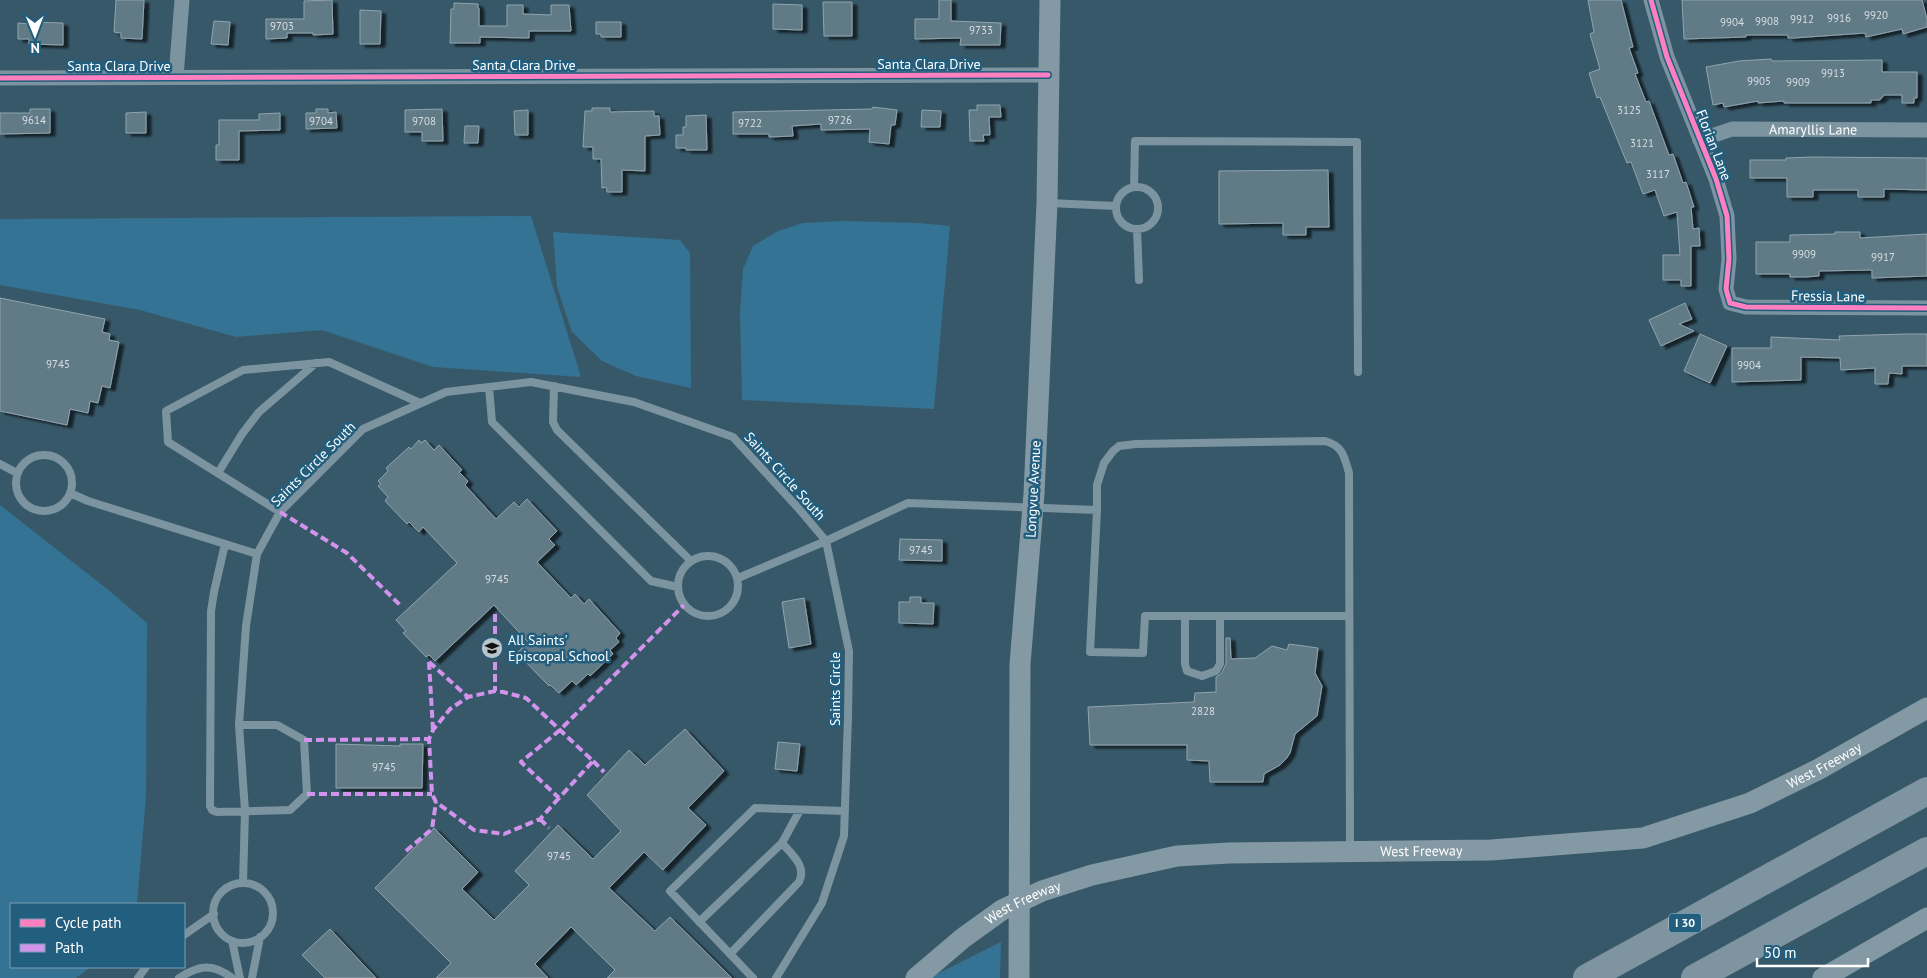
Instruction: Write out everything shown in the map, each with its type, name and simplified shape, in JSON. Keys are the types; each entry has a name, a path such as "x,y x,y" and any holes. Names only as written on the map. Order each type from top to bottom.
{"highway":[{"path":"1784,869 1927,770"},
{"name":"I 30","path":"1587,978 1927,791"},
{"path":"1695,978 1927,851"},
{"path":"1765,940 1927,869"}],"main road":[{"name":"Longvue Avenue","path":"1019,978 1020,664 1033,508 1047,203 1050,0"},
{"name":"West Freeway","path":"916,978 963,938 1002,910 1042,891 1092,875 1177,856 1229,853 1491,850 1643,838 1750,803 1819,769 1927,708"},
{"path":"1823,978 1927,918"}],"street":[{"path":"176,77 182,0"},
{"name":"Florian Lane","path":"1650,0 1667,57 1716,179 1727,216 1729,259 1726,289 1730,303"},
{"name":"Santa Clara Drive","path":"0,78 1048,75"},
{"name":"Amaryllis Lane","path":"1700,140 1732,129 1927,130"},
{"name":"Fressia Lane","path":"1730,303 1746,307 1927,308"}],"lane":[{"path":"1134,187 1134,141 1357,142 1358,372"},
{"path":"1134,187 1148,189 1157,200 1159,207 1150,225 1137,229 1130,228 1120,220 1116,206 1122,193 1134,187"},
{"path":"1047,203 1116,206"},
{"path":"1137,229 1139,280"},
{"path":"280,512 168,442 166,411 243,370 328,362 420,403"},
{"path":"218,473 258,412 316,363"},
{"name":"Saints Circle South","path":"243,883 245,811 239,725 246,626 257,554 280,512 363,429 446,392 532,382 634,402 733,438 826,541"},
{"path":"554,386 553,422 557,430 691,562"},
{"path":"489,387 492,422 651,581 678,587"},
{"path":"1349,616 1145,616 1144,653 1090,652 1097,486 1104,463 1113,450 1119,446 1136,444 1325,441 1336,444 1344,455 1349,473 1350,852"},
{"path":"39,455 49,455 66,465 72,483 70,493 65,501 57,507 48,510 38,510 29,507 17,492 15,482 17,473 22,464 30,458 39,455"},
{"path":"0,464 17,473"},
{"path":"70,493 88,501 257,554"},
{"path":"738,578 826,541 908,503 1097,510"},
{"name":"Saints Circle","path":"776,978 822,903 844,836 848,651 826,541"},
{"path":"225,544 211,611 210,806 212,810 217,812 290,810 306,794 304,740 278,725 239,725"},
{"path":"704,556 715,556 725,561 733,568 738,578 739,590 735,601 728,610 717,616 705,617 693,613 684,605 680,597 678,587 679,576 691,562 704,556"},
{"path":"1185,616 1185,664 1187,671 1202,676 1216,671 1220,664 1220,616"},
{"path":"753,978 670,890 755,808 845,811"},
{"path":"699,922 782,843 800,810"},
{"path":"730,954 799,882 802,871 801,866 782,843"},
{"path":"243,883 252,884 268,895 273,913 272,923 267,931 252,941 242,942 224,936 217,928 214,914 215,904 221,893 231,886 243,883"},
{"path":"185,935 214,914"},
{"path":"252,978 260,937"},
{"path":"232,940 240,978"},
{"path":"179,978 188,972 208,966 221,969 232,978"}],"shaded area":[{"path":"531,216 581,377 433,367 322,330 236,337 140,310 0,285 0,219"},
{"path":"842,221 919,223 950,226 934,409 742,400 740,313 743,269 753,246 778,231 803,223"},
{"path":"553,232 680,240 690,253 691,388 636,376 602,361 572,332 557,287"},
{"path":"0,505 111,592 147,623 146,795 137,903 10,903 10,968 90,968 76,978 0,978"},
{"path":"1001,942 1000,978 932,978 935,975"}],"building":[{"path":"116,0 144,0 142,39 121,38 121,33 114,32"},
{"path":"332,0 333,34 287,33 287,38 266,39 266,19 304,19 304,1"},
{"path":"939,0 951,0 951,21 1001,23 1000,45 960,45 961,38 915,39 915,19 939,19"},
{"path":"1588,0 1621,0 1633,47 1629,48 1638,73 1635,74 1646,102 1649,101 1669,155 1673,154 1683,183 1686,182 1694,207 1691,207 1693,229 1699,228 1700,246 1691,246 1691,286 1681,286 1681,280 1663,280 1663,255 1680,255 1677,212 1664,216 1655,190 1643,194 1631,162 1627,163 1600,97 1597,98 1589,73 1600,69 1590,34 1594,32"},
{"path":"1682,0 1922,0 1927,27 1903,34 1902,29 1866,37 1865,33 1794,38 1788,38 1788,35 1746,35 1746,37 1684,39"},
{"path":"823,2 852,2 852,36 824,36"},
{"path":"454,3 478,4 479,26 507,26 507,5 523,5 523,14 551,15 551,5 569,5 571,31 529,31 529,38 480,37 480,43 450,43 451,9 454,9"},
{"path":"773,4 802,5 802,30 773,29"},
{"path":"360,10 381,11 380,44 360,44"},
{"path":"214,21 230,22 228,45 211,44"},
{"path":"29,22 63,23 63,45 29,44 29,39 18,39 18,23 29,24"},
{"path":"596,22 621,22 621,37 601,37 601,34 596,34"},
{"path":"1771,59 1772,61 1882,60 1882,72 1917,72 1917,98 1914,98 1914,103 1902,103 1902,95 1884,95 1880,100 1871,100 1871,103 1784,103 1784,101 1758,103 1758,101 1724,107 1723,103 1713,105 1706,67 1739,61"},
{"path":"977,105 1000,105 1001,117 989,117 990,135 983,135 984,141 970,141 969,110 977,110"},
{"path":"873,107 897,110 895,125 891,125 889,144 869,142 870,129 821,130 821,124 792,126 793,136 769,137 769,134 733,134 733,112 872,109"},
{"path":"592,108 610,108 610,112 654,111 654,116 659,116 660,135 645,136 645,171 622,170 622,192 607,192 606,187 602,188 601,159 593,159 593,147 583,147 585,111 592,111"},
{"path":"30,109 50,109 50,133 0,134 0,113 30,113"},
{"path":"316,109 328,109 328,113 336,112 337,128 306,129 306,113 316,113"},
{"path":"442,109 443,141 422,141 422,132 405,132 405,110"},
{"path":"528,110 528,135 515,135 514,111"},
{"path":"922,110 941,111 940,127 921,127"},
{"path":"146,112 146,133 126,133 126,113"},
{"path":"280,113 280,130 239,131 239,160 216,160 216,145 219,145 219,120 259,120 259,114"},
{"path":"706,115 707,150 676,148 676,135 683,135 683,127 686,127 686,116"},
{"path":"465,126 479,126 478,143 464,143"},
{"path":"1786,158 1927,158 1927,190 1884,189 1884,197 1858,197 1858,190 1813,190 1813,197 1787,197 1787,178 1750,178 1750,160 1786,160"},
{"path":"1328,170 1329,227 1306,227 1306,235 1283,235 1283,223 1219,224 1219,171"},
{"path":"1835,232 1860,232 1860,238 1927,234 1927,276 1872,278 1872,270 1819,271 1819,276 1805,277 1790,277 1790,274 1756,274 1756,242 1790,242 1790,235 1835,234"},
{"path":"0,298 105,319 102,332 110,334 109,340 119,342 110,388 102,386 98,403 90,401 88,413 70,409 67,425 0,411"},
{"path":"1685,303 1692,319 1679,324 1694,331 1661,346 1649,320"},
{"path":"1700,334 1727,346 1710,383 1684,371"},
{"path":"1927,334 1927,366 1902,366 1902,374 1889,373 1888,384 1875,384 1875,368 1841,370 1840,358 1801,357 1801,380 1732,382 1732,348 1771,348 1771,337 1840,340 1839,336"},
{"path":"419,440 421,443 425,440 434,450 439,445 462,470 459,472 468,481 465,485 496,519 514,502 519,507 527,499 557,531 549,539 555,545 537,562 571,598 575,594 584,604 589,599 620,633 616,638 619,642 610,650 613,654 590,676 588,674 576,685 572,681 559,693 549,686 517,653 528,642 494,605 435,661 429,655 426,657 403,633 406,631 396,620 457,563 423,527 419,532 409,522 407,524 385,501 388,497 378,486 381,484 378,481 388,471 386,468 409,447 411,449"},
{"path":"900,539 942,540 942,561 899,560"},
{"path":"910,597 921,597 921,603 934,603 933,624 899,623 899,602 910,602"},
{"path":"804,598 811,644 789,648 782,602"},
{"path":"1226,638 1230,638 1231,659 1255,658 1272,646 1287,650 1289,644 1318,648 1315,673 1322,686 1317,716 1295,734 1290,753 1286,759 1280,765 1264,774 1263,782 1210,782 1209,761 1187,760 1187,745 1090,745 1088,707 1194,702 1195,693 1216,692 1216,677 1221,674 1226,664"},
{"path":"685,729 724,771 688,808 706,825 663,870 644,852 609,888 655,931 670,917 732,978 607,978 615,970 571,927 535,964 548,978 436,978 451,963 375,888 434,828 478,872 462,889 494,920 529,885 515,871 558,825 593,859 621,831 587,795 629,750 645,765"},
{"path":"778,742 800,744 797,771 775,769"},
{"path":"336,744 400,746 400,744 423,744 422,788 336,788"},
{"path":"330,929 376,978 325,978 302,955"}],"marked path":[{"path":"280,512 347,553 400,605"},
{"path":"559,798 540,819 504,834 474,830 436,802 432,794 429,739 433,730 450,709 468,697 495,691 526,698 593,761 559,798 521,762 560,730 684,605"},
{"path":"495,614 495,691"},
{"path":"429,662 433,730"},
{"path":"429,662 468,697"},
{"path":"304,740 429,739"},
{"path":"593,761 604,772"},
{"path":"307,794 432,794"},
{"path":"406,851 432,829 436,802"},
{"path":"540,819 549,828"}],"cycle path":[{"path":"1651,0 1667,57 1716,179 1727,216 1729,259 1726,289 1730,303 1746,307 1927,308"},
{"path":"0,78 1048,75"}],"place":[{"name":"All Saints' Episcopal School","path":"492,648"}]}
